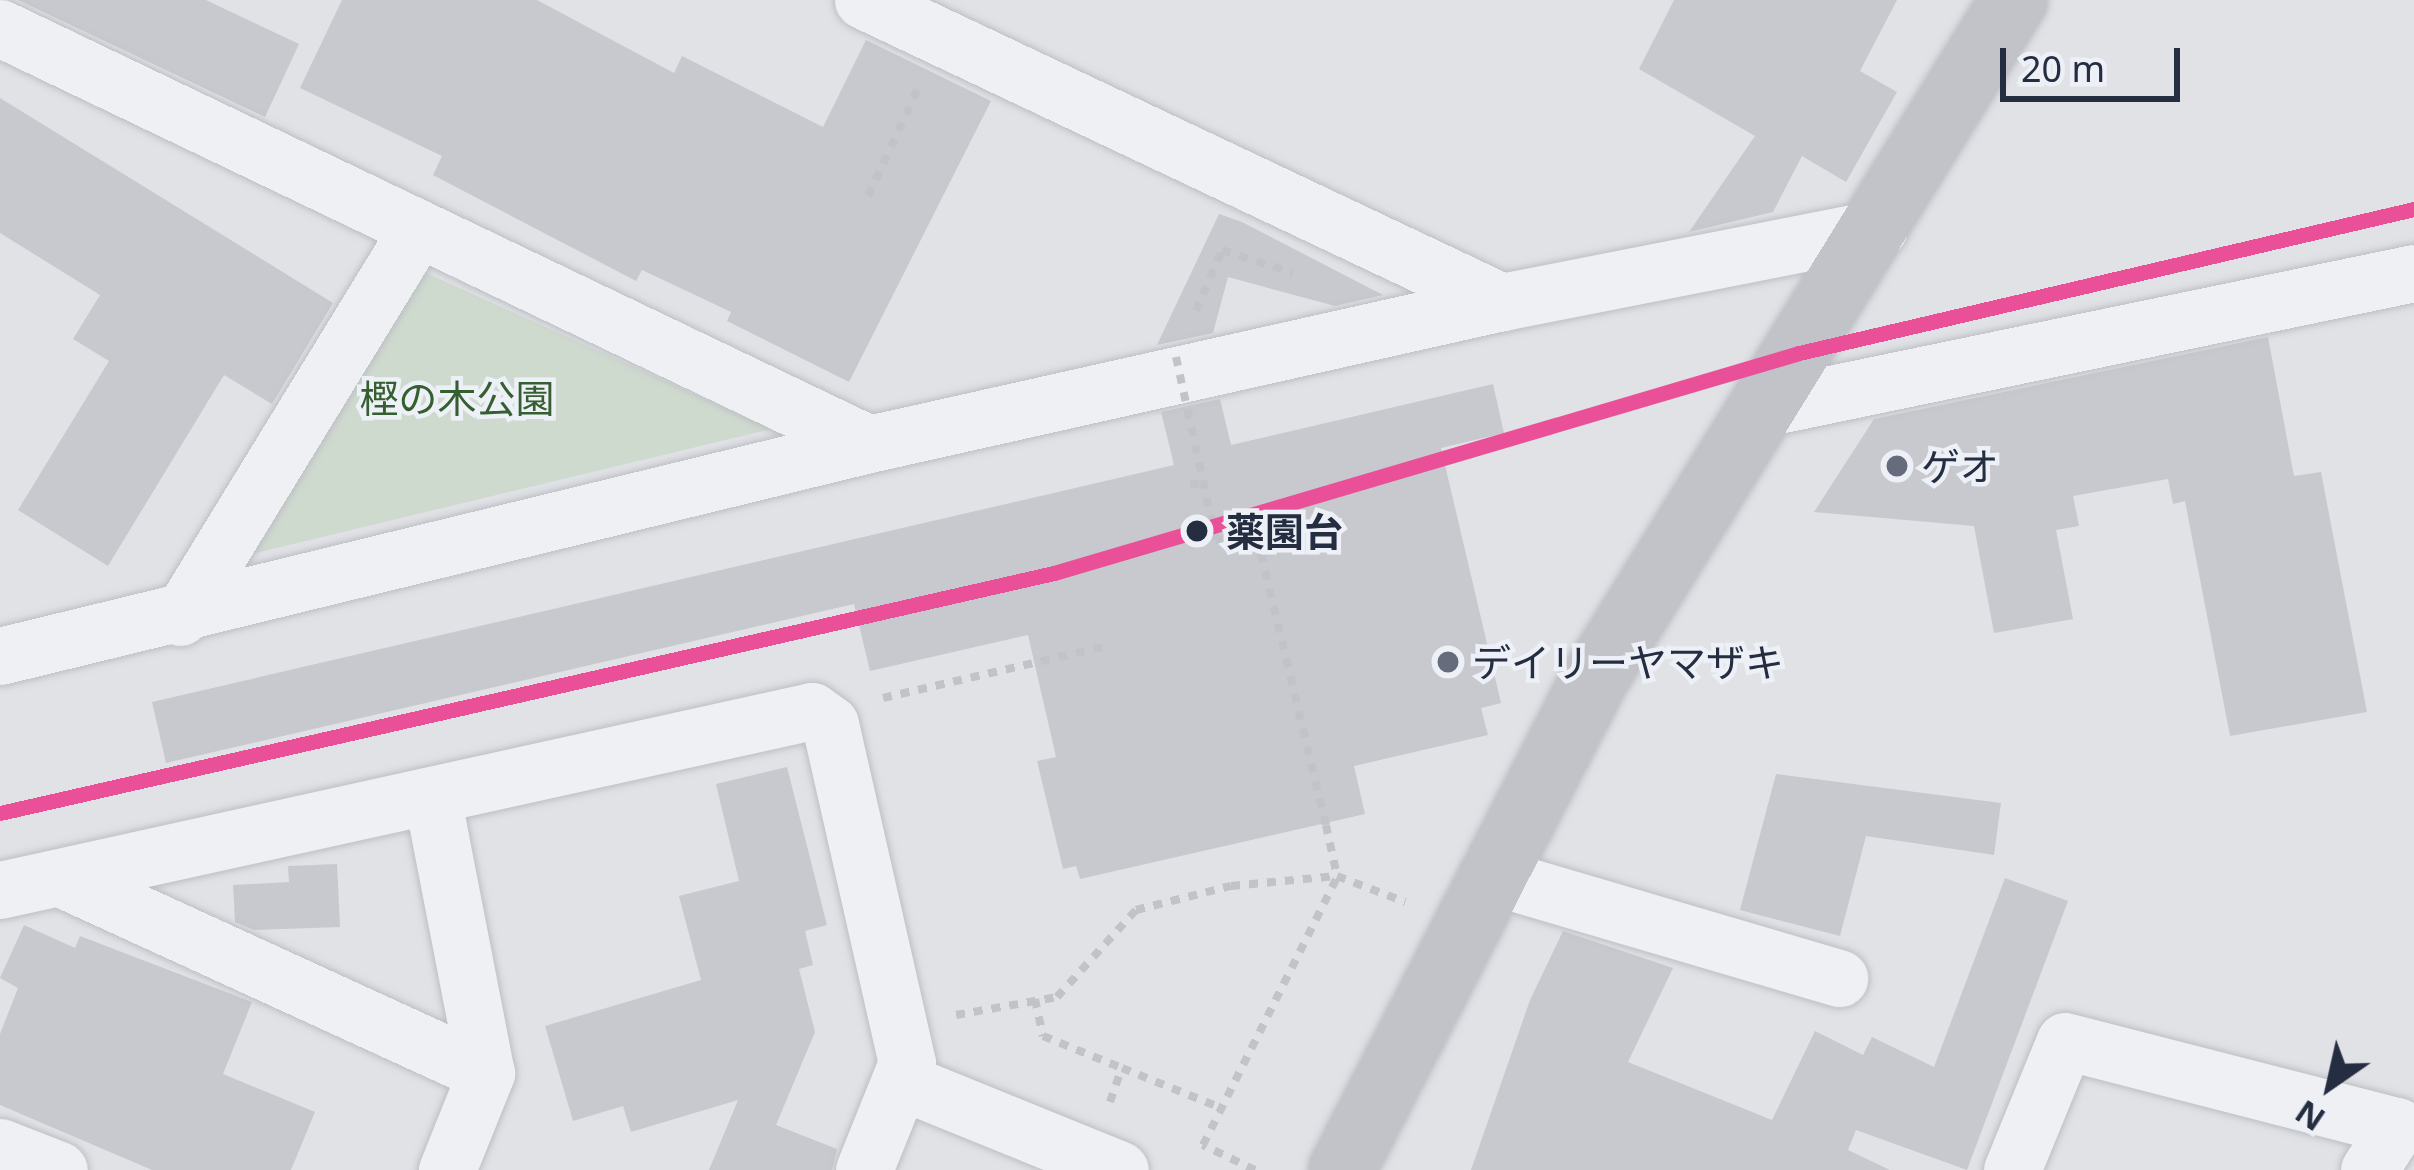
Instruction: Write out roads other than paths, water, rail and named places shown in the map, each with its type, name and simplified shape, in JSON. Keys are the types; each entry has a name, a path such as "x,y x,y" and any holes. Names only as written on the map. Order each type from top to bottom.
{"street":[{"path":"863,0 941,23 1502,302"},
{"path":"1342,1170 1594,678 1879,228 2011,1"},
{"path":"0,28 868,444"},
{"path":"180,617 418,228"},
{"path":"0,656 180,617 868,444 1502,302 1879,228"},
{"path":"1768,407 2414,273"},
{"path":"0,890 67,881 812,711 830,724 907,1063 865,1170"},
{"path":"432,796 486,1073 447,1170"},
{"path":"1492,876 1839,978"},
{"path":"67,881 486,1073"},
{"path":"2012,1170 2065,1041 2397,1126 2369,1170"},
{"path":"901,1081 1120,1170"},
{"path":"0,1147 59,1170"}],"place":[{"name":"ゲオ","path":"1897,466"},
{"name":"薬園台","path":"1197,531"},
{"name":"デイリーヤマザキ","path":"1448,662"}],"park label":[{"name":"樫の木公園","path":"457,398"}]}
